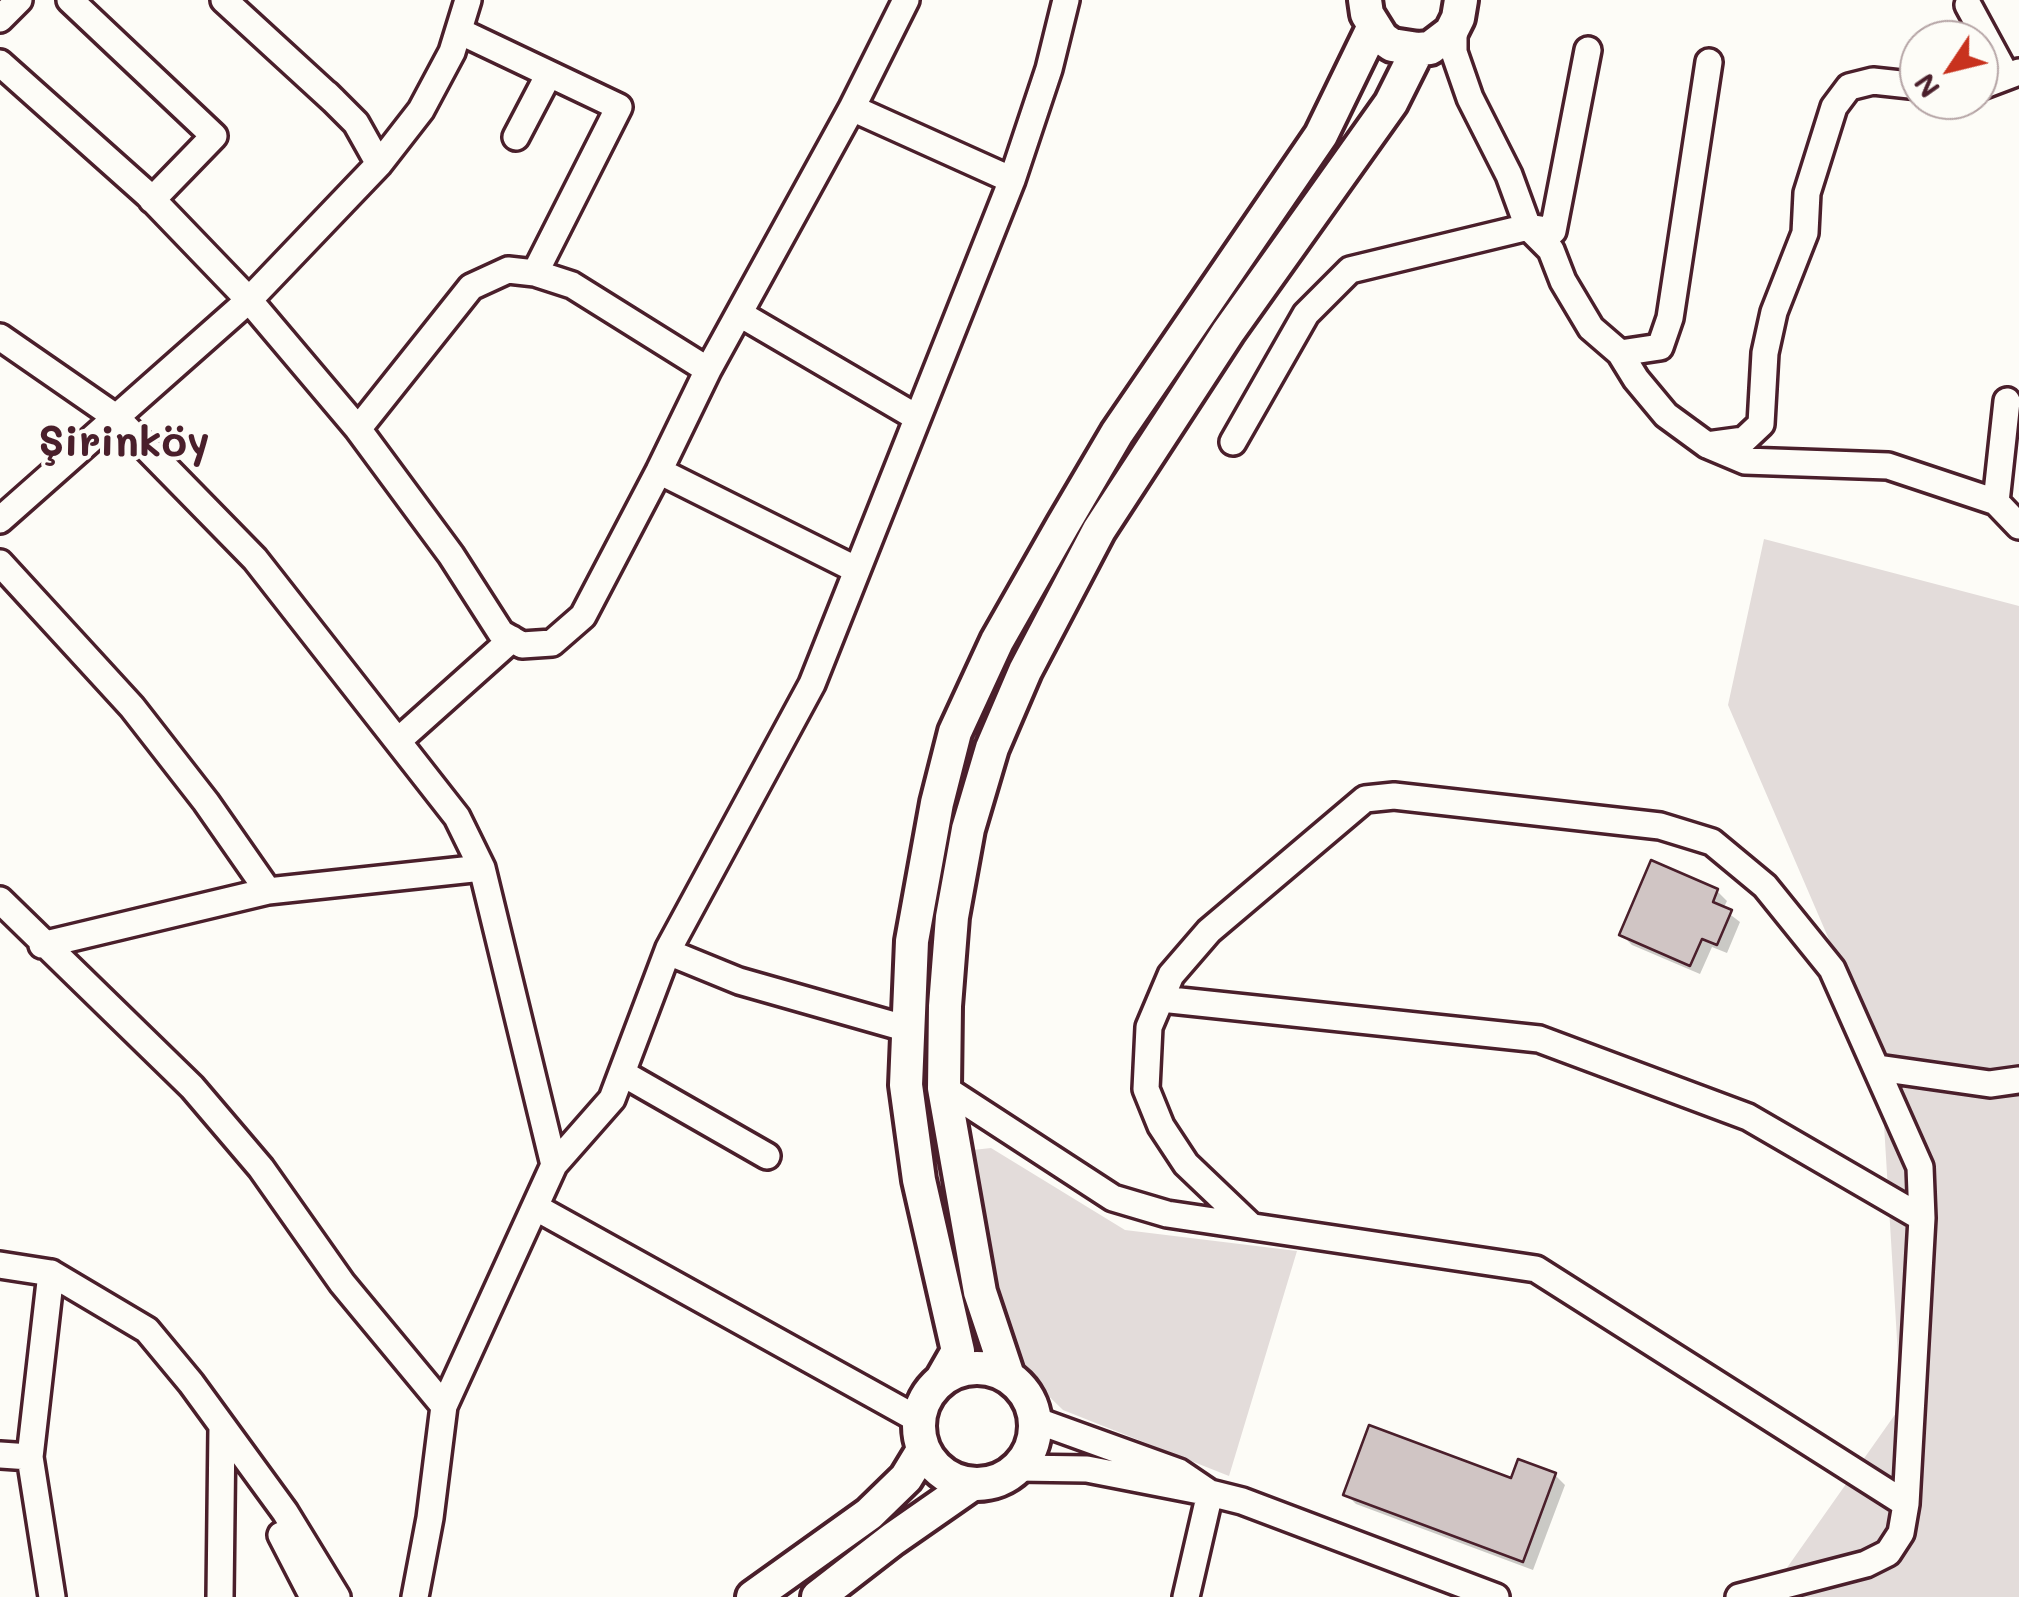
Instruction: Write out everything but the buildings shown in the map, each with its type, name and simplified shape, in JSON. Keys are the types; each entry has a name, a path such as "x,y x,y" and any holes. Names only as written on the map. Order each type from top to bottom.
{"main road":[{"path":"1369,14 1392,45 1441,31"},
{"path":"942,1379 958,1351 920,1180 906,1085 912,941 937,803 956,732 997,641 1118,433 1321,135 1369,14"},
{"path":"1008,1376 980,1292 944,1088 952,917 968,830 992,748 1025,671 1099,530 1228,332 1441,31"},
{"path":"752,1597 869,1514 906,1478 921,1435 928,1393 942,1379 957,1370 974,1367 1008,1376 1021,1388 1035,1420 1034,1438 1017,1468 988,1483 972,1484 943,1474 921,1435"},
{"path":"818,1597 972,1484"}],"street":[{"path":"0,19 18,0"},
{"path":"70,0 214,136 152,200"},
{"path":"224,0 356,123 380,164"},
{"path":"0,520 249,300 380,164 420,110 452,52 468,0"},
{"path":"0,63 152,200 249,300 358,429 451,555 501,633 522,645 552,643 582,616 906,0"},
{"path":"415,1597 444,1406 554,1165 612,1099 668,952 812,684 1012,180 1049,69 1066,0"},
{"path":"1968,5 2013,74"},
{"path":"458,31 619,107 535,273"},
{"path":"1441,31 1528,227 1551,250 1564,282 1591,328 1620,353 1666,415 1707,445 1745,461 1888,466 1996,502 2019,526"},
{"path":"1232,442 1306,314 1350,270 1528,227 1553,231 1588,50"},
{"path":"1620,353 1660,347 1670,318 1709,62"},
{"path":"516,137 549,74"},
{"path":"1707,445 1744,440 1761,424 1765,353 1774,312 1805,233 1807,193 1834,107 1849,86 1873,81 1899,84"},
{"path":"852,108 1012,180"},
{"path":"358,429 471,287 508,270 535,273 572,285 708,370"},
{"path":"740,314 916,417"},
{"path":"0,337 117,418 255,560 457,818 482,868 554,1165"},
{"path":"1996,502 2007,401"},
{"path":"660,471 855,569"},
{"path":"0,564 132,707 268,890"},
{"path":"399,740 512,639"},
{"path":"1250,1226 1186,1164 1161,1126 1146,1090 1149,1027 1171,975 1209,931 1364,799 1394,796 1660,826 1712,842 1765,886 1832,969 1920,1167 1922,1218 1906,1504 1901,1533 1888,1553 1866,1564 1739,1597"},
{"path":"42,945 268,890 482,868"},
{"path":"0,900 192,1087 260,1168 342,1283 444,1406"},
{"path":"668,952 739,981 908,1029"},
{"path":"1161,999 1540,1040 1748,1117 1922,1218"},
{"path":"1878,1068 1990,1084 2019,1080"},
{"path":"622,1073 768,1156"},
{"path":"944,1088 1112,1198 1168,1214 1536,1268 1906,1504"},
{"path":"535,1208 921,1435"},
{"path":"0,1265 51,1273 147,1330 191,1383 285,1512 337,1597"},
{"path":"51,1273 30,1457 52,1597"},
{"path":"1035,1420 1178,1472 1210,1492"},
{"path":"220,1597 222,1427"},
{"path":"238,1450 313,1597"},
{"path":"0,1455 30,1457"},
{"path":"1017,1468 1087,1470 1210,1492 1496,1597"},
{"path":"1186,1597 1210,1492"}],"shaded area":[{"path":"1764,539 2019,606 2019,1597 1778,1597 1772,1589 1901,1406 1880,1058 1728,705"},
{"path":"991,1148 1125,1230 1297,1251 1229,1476 1063,1410 1030,1378 1008,1339 982,1219 973,1150"}],"district":[{"name":"Şirinköy","path":"124,443"}]}
